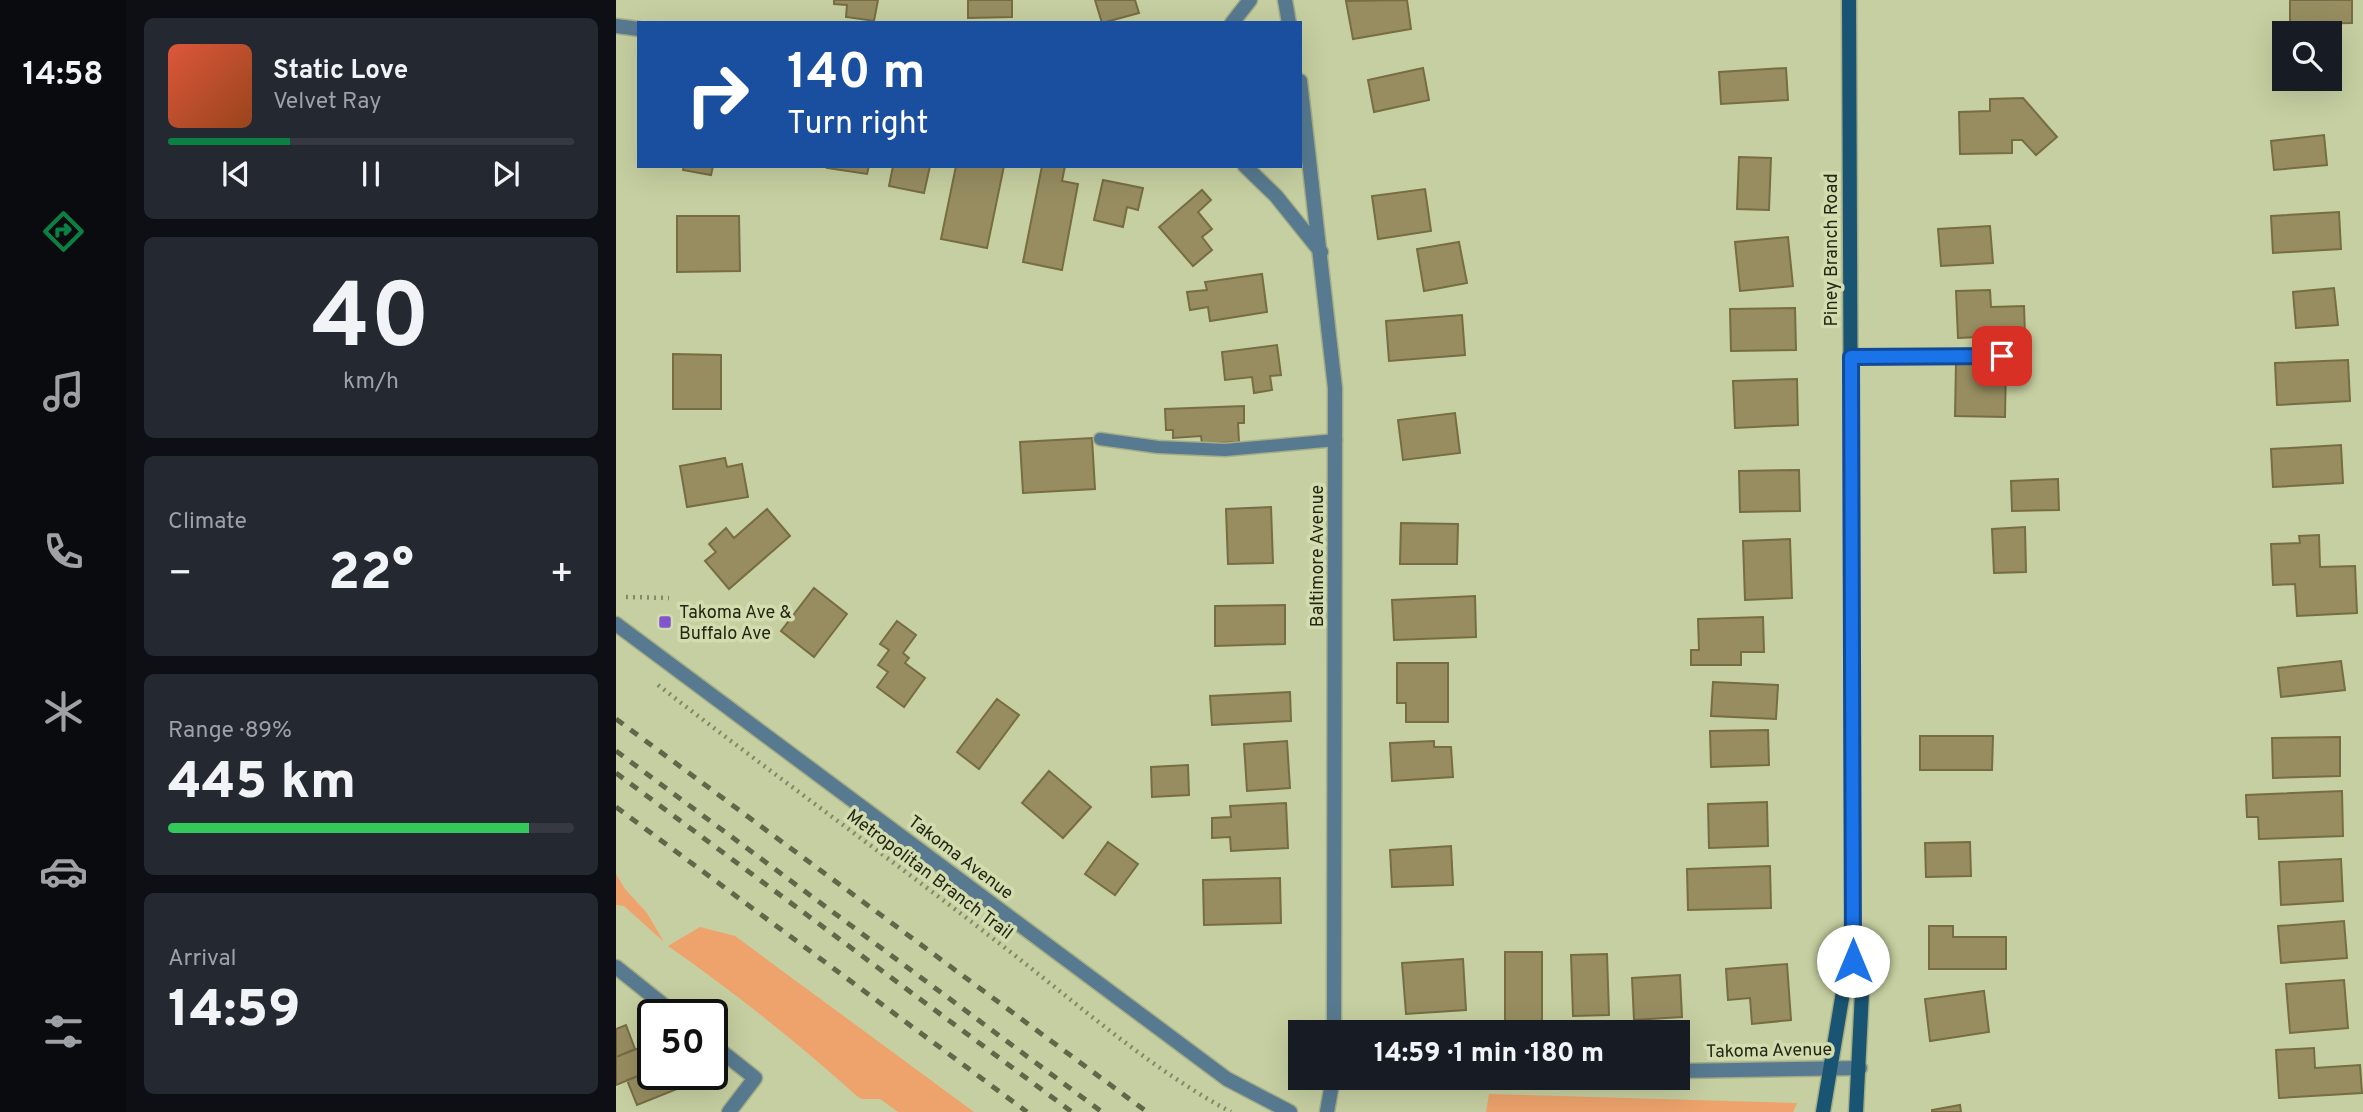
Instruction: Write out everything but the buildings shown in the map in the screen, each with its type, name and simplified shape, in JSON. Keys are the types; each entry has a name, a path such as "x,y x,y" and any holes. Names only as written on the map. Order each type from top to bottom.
{"main road":[{"name":"Piney Branch Road","path":"1849,0 1853,961"},
{"path":"1853,961 1862,992 1856,1112"},
{"path":"1823,1112 1843,992 1853,961"}],"street":[{"path":"1234,21 1250,0"},
{"path":"1285,0 1289,21"},
{"path":"616,26 637,29"},
{"name":"Baltimore Avenue","path":"1302,97 1335,388 1334,1020"},
{"path":"1247,168 1276,196 1321,254"},
{"name":"Takoma Avenue","path":"616,624 1227,1079 1290,1112"},
{"path":"616,967 656,999"},
{"path":"728,1057 755,1078 729,1112"},
{"name":"Takoma Avenue","path":"1690,1071 1860,1068"},
{"path":"1327,1112 1331,1090"}],"lane":[{"path":"1851,357 2002,356"},
{"path":"1100,439 1158,447 1225,450 1336,440"}],"path":[{"path":"626,597 669,598"},
{"name":"Metropolitan Branch Trail","path":"656,683 1001,944 1121,1041 1195,1093 1231,1112"}],"shaded area":[{"path":"616,874 625,889 647,913 664,942 624,906 616,905"},
{"path":"700,927 735,936 974,1112 898,1112 880,1099 858,1097 765,1018 668,946"},
{"path":"1489,1094 1797,1103 1793,1112 1486,1112"}],"railway":[{"path":"616,719 1147,1112"},
{"path":"616,751 1102,1112"},
{"path":"616,773 1072,1112"},
{"path":"616,807 1027,1112"}],"place":[{"name":"Takoma Ave & Buffalo Ave","path":"665,622"}],"route":[{"path":"1853,961 1851,357 2002,356"}]}
